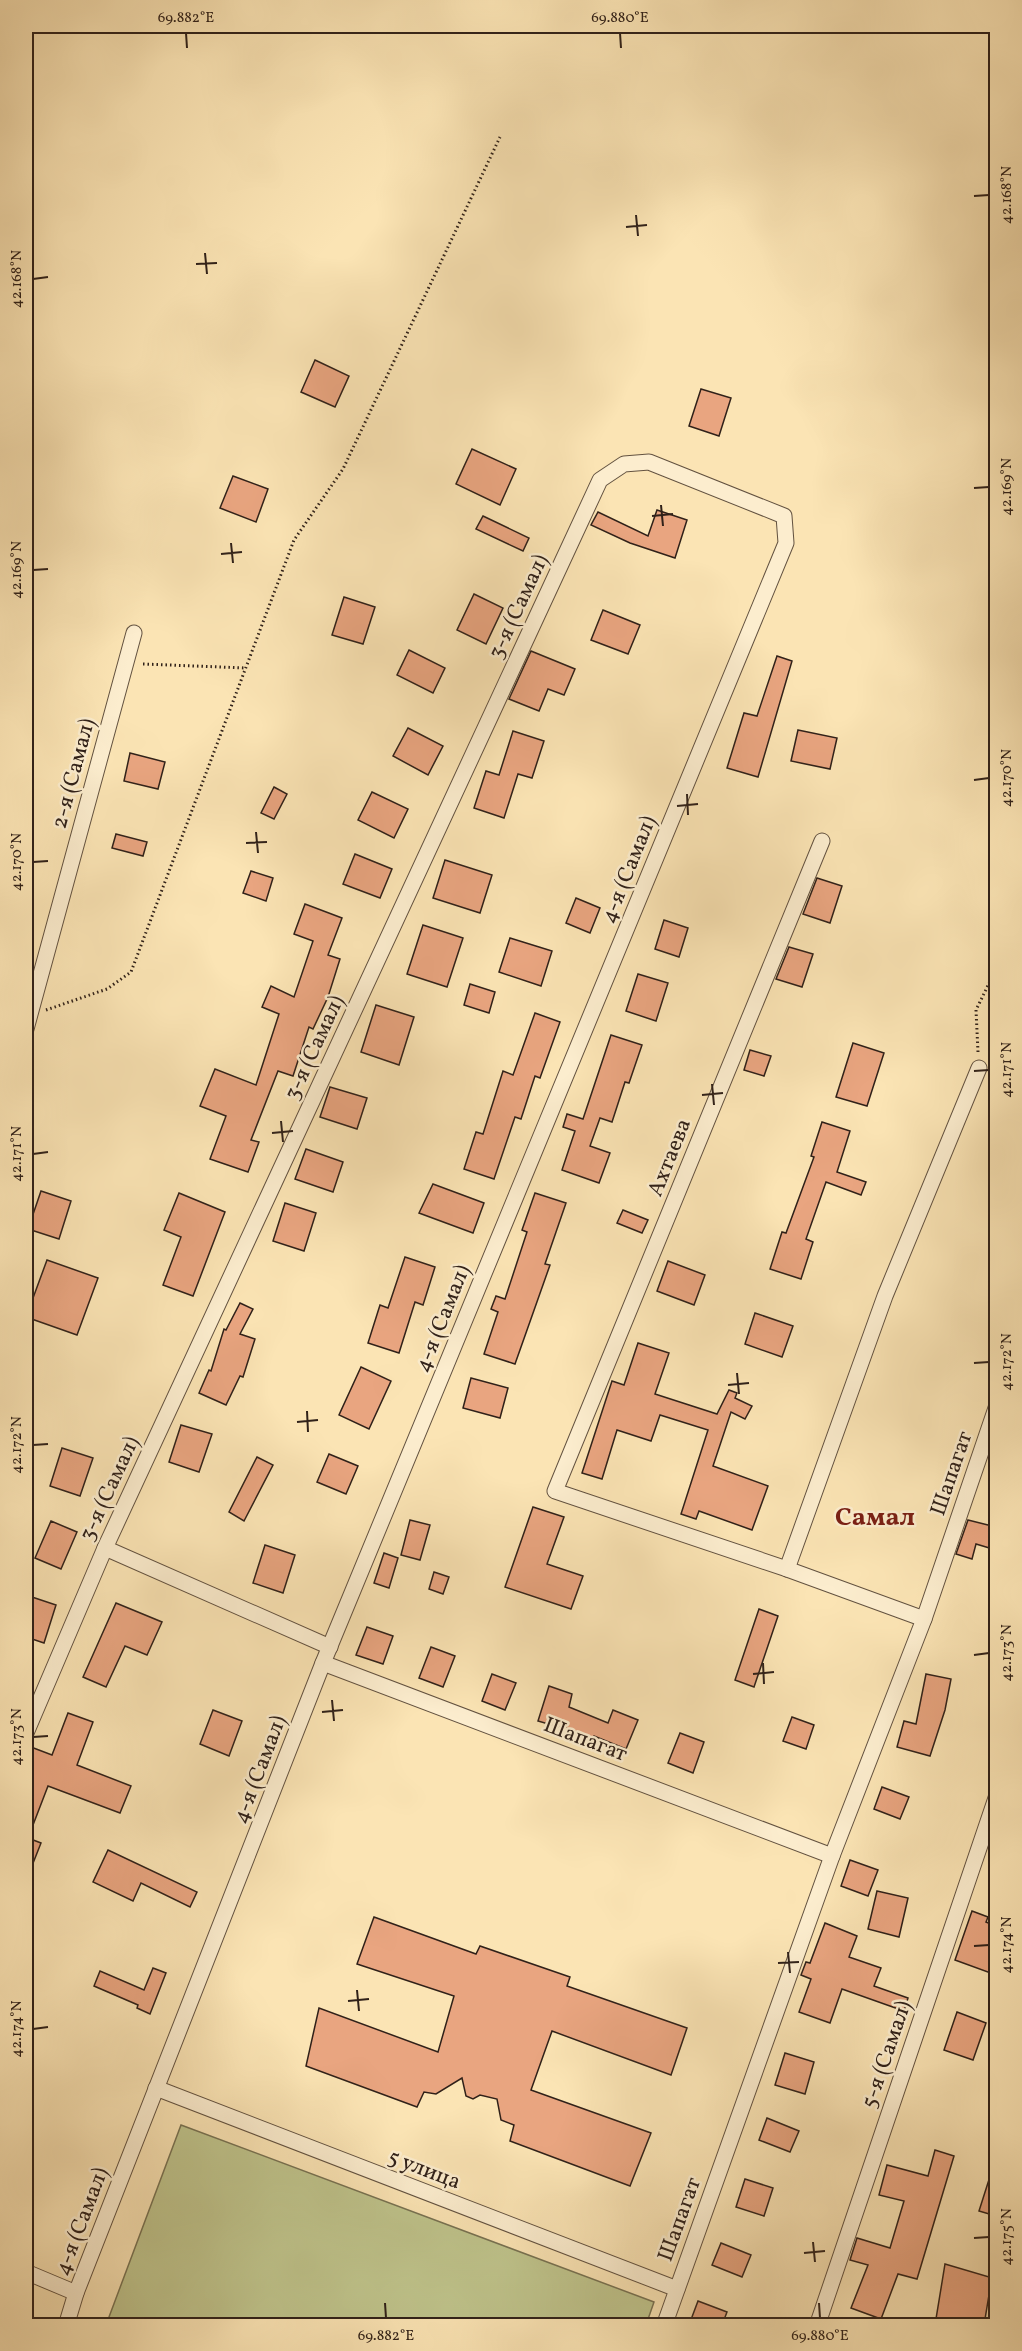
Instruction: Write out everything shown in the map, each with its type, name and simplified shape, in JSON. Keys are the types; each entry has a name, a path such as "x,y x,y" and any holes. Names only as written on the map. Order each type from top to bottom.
{"street":[{"name":"4-я (Самал)","path":"66,2325 76,2293 323,1663 786,543 784,516 649,462 624,464 600,480"},
{"name":"3-я (Самал)","path":"26,1733 105,1548 600,480"},
{"name":"2-я (Самал)","path":"27,1023 134,633"},
{"name":"Ахтаева","path":"787,1569 555,1491 822,840"},
{"path":"924,1619 787,1569 885,1296 979,1068"},
{"name":"Шапагат","path":"664,2325 832,1856 924,1619 996,1408"},
{"path":"105,1548 330,1647"},
{"name":"Шапагат","path":"323,1663 832,1856"},
{"name":"5-я (Самал)","path":"817,2325 996,1802"},
{"name":"5 улица","path":"156,2088 677,2289"},
{"path":"26,2272 76,2293"}],"path":[{"path":"27,1023 106,989 131,972 294,540 343,469 500,137"},
{"path":"126,663 246,668"},
{"path":"979,1068 976,1010 996,969"}],"green space":[{"path":"181,2125 654,2302 646,2325 106,2325"}],"building":[{"path":"315,360 349,376 335,407 301,392"},
{"path":"701,389 731,398 719,436 689,426"},
{"path":"472,449 516,469 500,505 456,484"},
{"path":"233,476 268,489 256,522 220,508"},
{"path":"657,510 687,520 675,558 630,543 591,525 598,512 648,536"},
{"path":"483,516 529,538 523,551 476,529"},
{"path":"474,594 503,608 486,644 457,630"},
{"path":"344,597 375,607 363,644 332,635"},
{"path":"603,610 640,625 628,654 591,640"},
{"path":"409,650 445,668 433,693 397,675"},
{"path":"531,651 575,669 564,695 548,689 539,711 509,699"},
{"path":"777,656 792,661 758,777 727,768 744,713 757,716"},
{"path":"408,728 443,746 428,775 393,756"},
{"path":"798,730 837,738 830,769 791,761"},
{"path":"513,731 544,741 532,778 518,774 504,818 474,808 486,771 499,775"},
{"path":"130,753 165,762 158,789 124,781"},
{"path":"274,787 287,794 274,819 261,813"},
{"path":"372,792 408,809 394,838 358,820"},
{"path":"116,834 147,842 143,856 112,848"},
{"path":"355,854 392,869 380,898 343,884"},
{"path":"445,860 492,875 480,913 433,898"},
{"path":"251,871 273,878 266,901 243,893"},
{"path":"817,878 842,886 830,923 803,914"},
{"path":"576,898 600,908 590,933 566,923"},
{"path":"305,904 342,918 328,955 340,959 328,997 313,1029 309,1027 293,1076 278,1071 251,1140 259,1142 248,1172 210,1159 226,1116 200,1106 215,1069 256,1085 279,1014 262,1007 271,986 294,997 313,941 294,934"},
{"path":"664,920 688,928 679,957 655,949"},
{"path":"423,925 463,938 447,987 407,974"},
{"path":"510,938 552,951 541,986 499,972"},
{"path":"789,947 813,954 802,987 776,979"},
{"path":"638,974 668,983 656,1021 626,1011"},
{"path":"470,984 495,992 489,1013 464,1005"},
{"path":"376,1005 414,1017 399,1065 361,1052"},
{"path":"535,1013 560,1022 540,1078 535,1076 521,1119 515,1117 494,1179 464,1169 476,1132 483,1134 503,1071 513,1075"},
{"path":"611,1035 642,1045 629,1083 625,1082 612,1122 600,1118 590,1146 610,1153 599,1183 562,1170 575,1131 563,1127 567,1114 583,1119"},
{"path":"853,1043 884,1053 867,1106 836,1097"},
{"path":"750,1050 771,1056 764,1076 744,1070"},
{"path":"330,1087 367,1098 357,1129 320,1117"},
{"path":"822,1122 850,1131 837,1172 866,1182 861,1195 826,1182 806,1239 813,1242 801,1279 770,1269 782,1232 786,1233 814,1157 811,1156"},
{"path":"306,1149 343,1162 333,1192 295,1179"},
{"path":"433,1184 484,1203 473,1233 419,1213"},
{"path":"41,1191 71,1201 59,1239 28,1229"},
{"path":"179,1193 225,1212 193,1296 163,1285 181,1237 164,1230"},
{"path":"535,1193 566,1203 545,1264 550,1265 515,1364 484,1354 498,1312 491,1309 496,1296 505,1299 527,1232 522,1230"},
{"path":"285,1203 316,1213 304,1251 273,1241"},
{"path":"623,1210 648,1220 642,1233 617,1223"},
{"path":"405,1257 435,1267 423,1305 415,1302 399,1353 368,1343 380,1305 388,1308"},
{"path":"47,1260 98,1278 77,1335 26,1317"},
{"path":"668,1261 705,1275 694,1305 657,1291"},
{"path":"240,1303 253,1309 240,1334 255,1339 243,1377 240,1376 226,1405 199,1393 209,1370 211,1371 224,1329 226,1330"},
{"path":"755,1313 793,1326 782,1357 745,1344"},
{"path":"638,1343 669,1353 655,1394 717,1414 729,1390 737,1393 735,1398 752,1406 745,1419 731,1412 713,1466 768,1486 752,1530 699,1511 696,1519 681,1514 708,1430 660,1415 651,1441 617,1430 602,1479 582,1473 612,1381 624,1385"},
{"path":"361,1367 391,1381 369,1429 339,1415"},
{"path":"471,1378 508,1388 500,1418 463,1408"},
{"path":"181,1425 212,1434 199,1472 169,1462"},
{"path":"62,1448 93,1458 80,1496 50,1486"},
{"path":"329,1454 358,1466 346,1494 317,1482"},
{"path":"257,1457 273,1465 244,1521 229,1512"},
{"path":"533,1507 564,1517 547,1564 583,1576 571,1609 505,1587"},
{"path":"410,1520 430,1525 420,1560 401,1555"},
{"path":"968,1520 996,1527 996,1550 976,1544 972,1559 956,1554"},
{"path":"51,1521 77,1532 61,1569 35,1558"},
{"path":"265,1545 295,1555 283,1593 253,1583"},
{"path":"384,1553 398,1558 389,1588 374,1583"},
{"path":"434,1572 449,1577 443,1594 429,1589"},
{"path":"26,1595 56,1605 44,1643 26,1637"},
{"path":"116,1603 162,1622 147,1655 125,1646 106,1687 83,1677"},
{"path":"759,1609 778,1616 754,1687 735,1680"},
{"path":"367,1627 393,1636 383,1664 356,1655"},
{"path":"431,1647 455,1656 443,1687 419,1678"},
{"path":"492,1674 516,1683 505,1710 482,1701"},
{"path":"926,1674 951,1679 945,1710 930,1756 897,1747 904,1721 916,1724"},
{"path":"549,1686 572,1694 569,1707 608,1723 613,1710 638,1720 626,1749 594,1736 593,1739 563,1727 538,1721"},
{"path":"213,1710 242,1721 229,1756 200,1744"},
{"path":"68,1713 93,1722 77,1765 131,1786 120,1813 48,1786 28,1838 41,1843 26,1881 26,1762 31,1747 52,1755"},
{"path":"792,1717 814,1725 806,1749 783,1741"},
{"path":"680,1733 704,1742 693,1773 668,1763"},
{"path":"882,1787 909,1797 900,1819 874,1809"},
{"path":"108,1850 197,1892 190,1907 141,1883 133,1901 93,1882"},
{"path":"850,1860 878,1870 868,1896 841,1886"},
{"path":"877,1891 908,1898 899,1937 868,1929"},
{"path":"972,1911 988,1917 986,1922 996,1926 996,1975 955,1960"},
{"path":"374,1917 476,1954 480,1946 570,1977 567,1986 687,2028 671,2075 552,2031 531,2090 651,2133 630,2186 510,2141 514,2125 501,2120 497,2099 480,2095 473,2099 466,2096 462,2078 436,2094 424,2092 417,2107 306,2066 319,2008 438,2052 454,1996 357,1964"},
{"path":"825,1923 857,1936 849,1957 881,1968 874,1986 908,1998 904,2011 842,1989 830,2023 799,2012 811,1979 801,1975 806,1962 810,1963"},
{"path":"153,1968 166,1973 150,2014 137,2008 138,2005 94,1986 100,1971 144,1990"},
{"path":"957,2012 986,2023 973,2060 944,2050"},
{"path":"785,2053 814,2062 805,2094 775,2085"},
{"path":"767,2118 799,2131 790,2152 759,2140"},
{"path":"935,2150 954,2156 917,2279 898,2274 881,2319 851,2308 868,2265 850,2260 857,2238 890,2248 904,2201 879,2195 887,2165 928,2176"},
{"path":"993,2167 996,2167 996,2216 979,2211"},
{"path":"745,2179 773,2188 764,2216 736,2207"},
{"path":"721,2243 751,2255 742,2277 712,2265"},
{"path":"945,2264 996,2279 996,2297 989,2295 984,2325 935,2325"},
{"path":"698,2301 727,2312 722,2325 689,2325"}],"district":[{"name":"Самал","path":"875,1516"}]}
